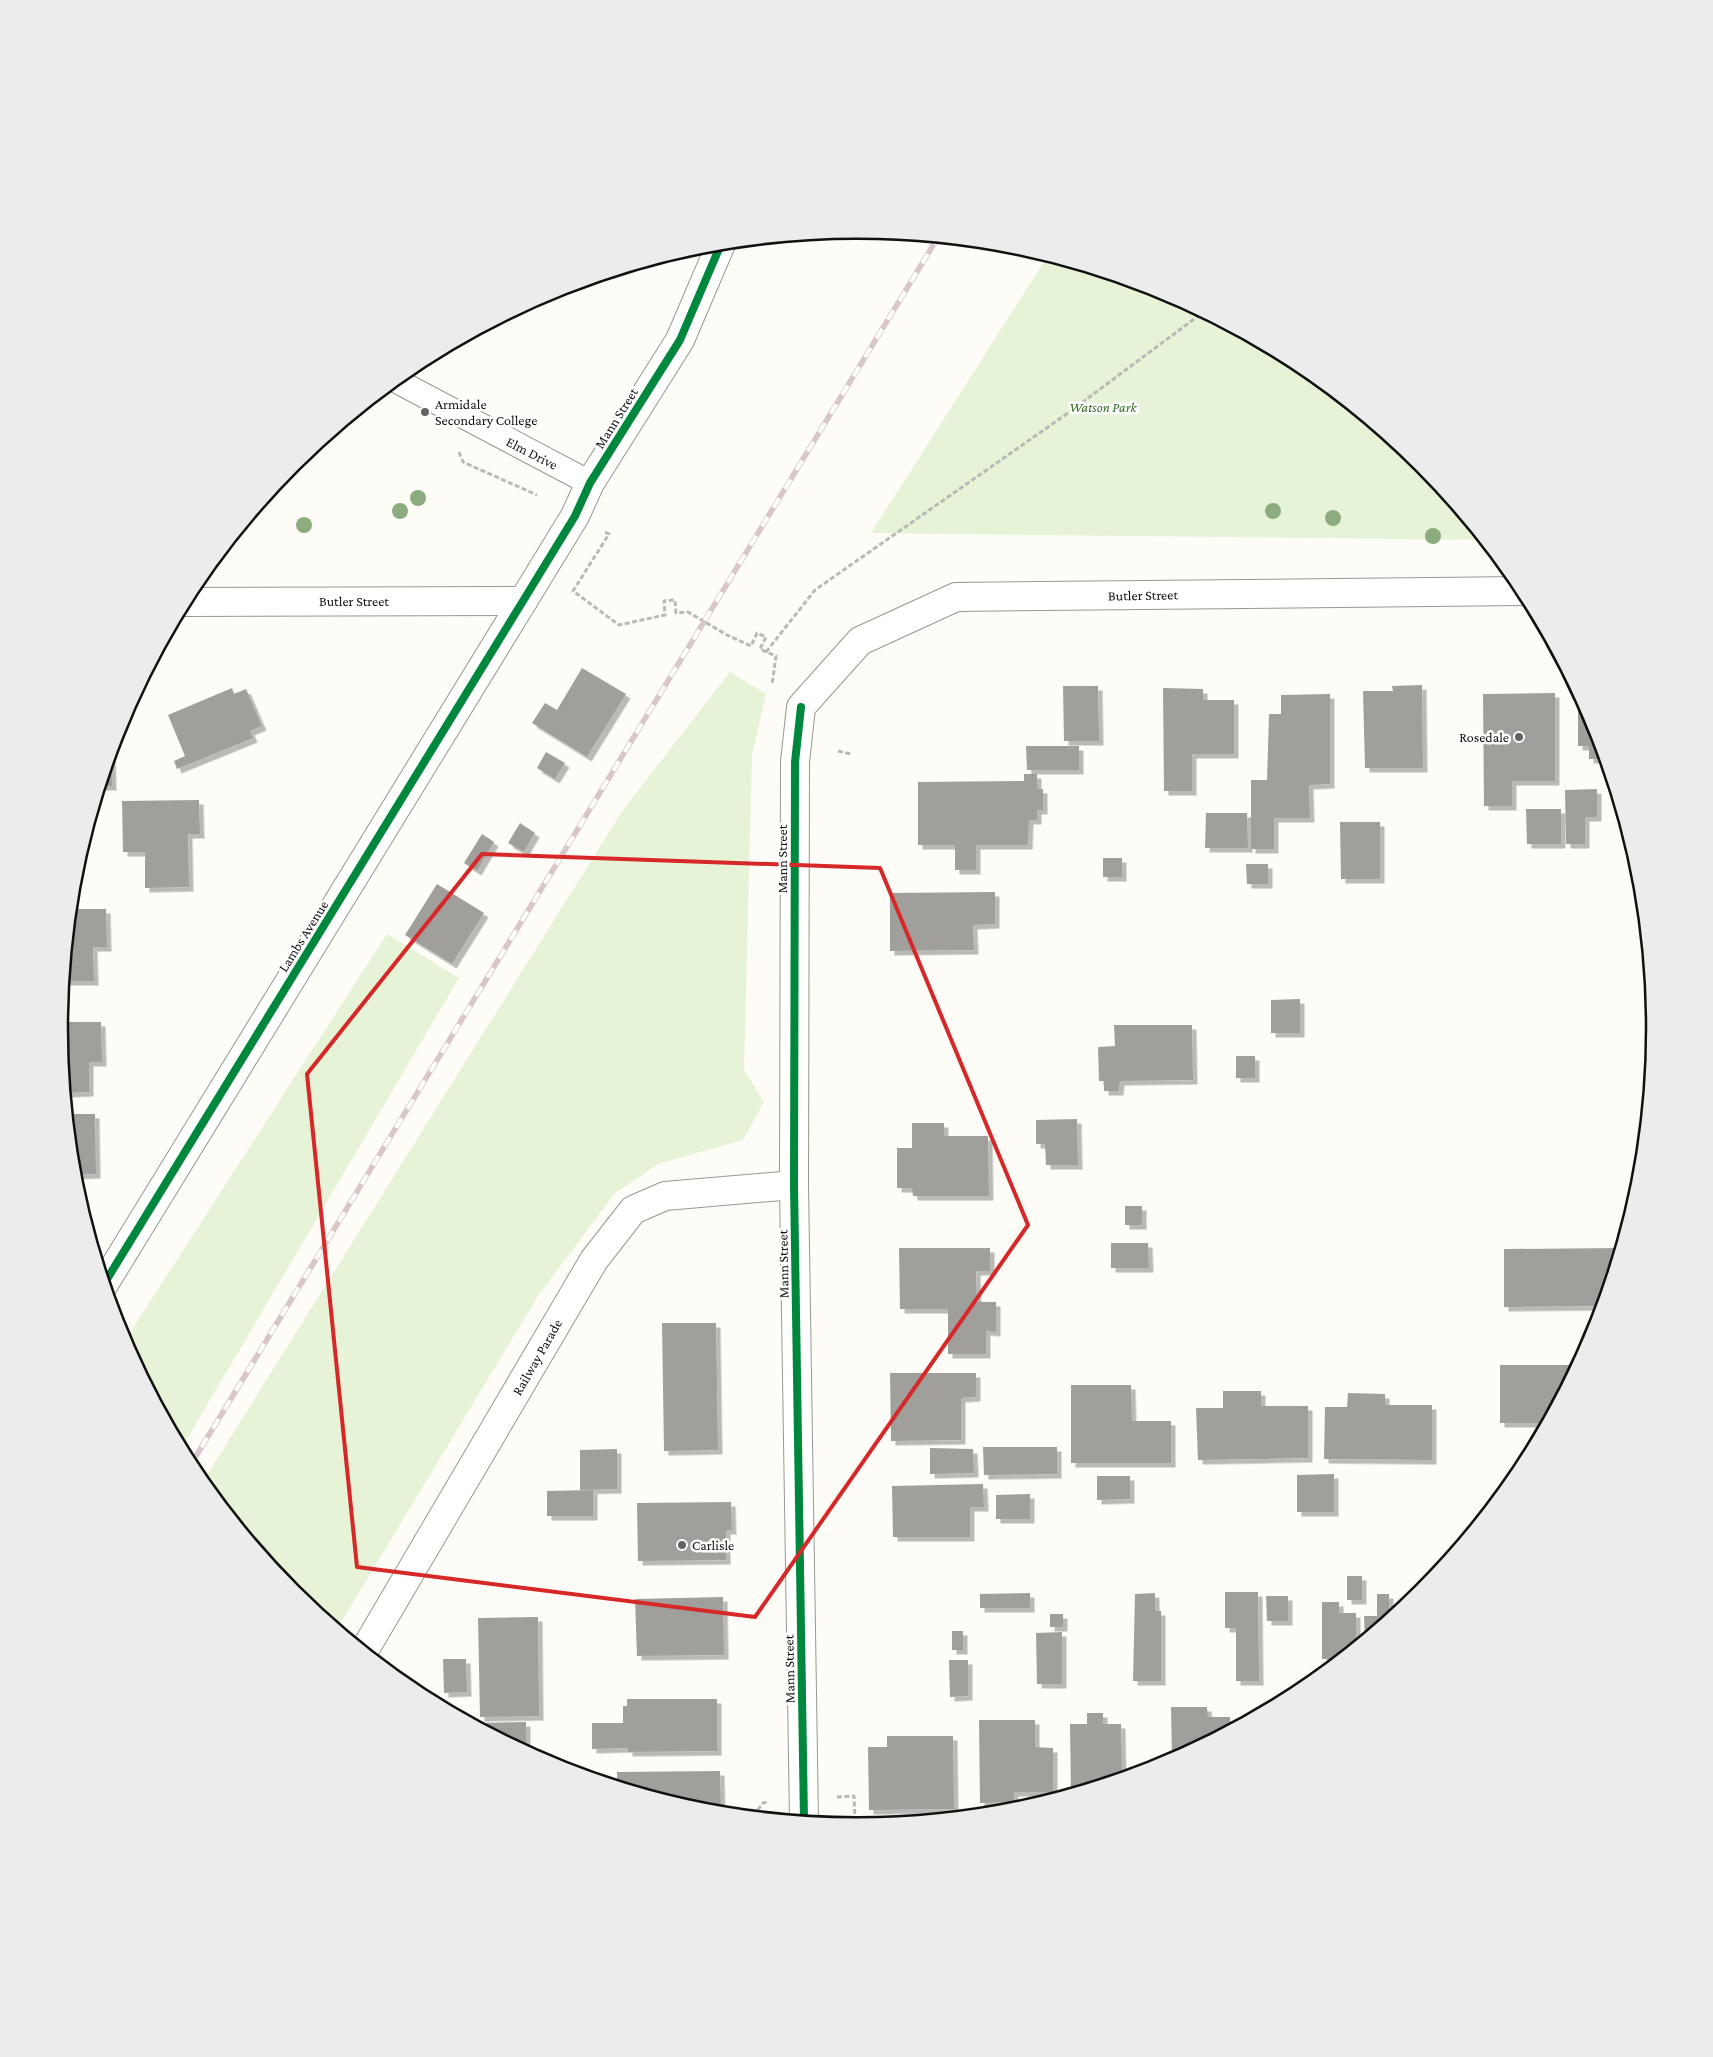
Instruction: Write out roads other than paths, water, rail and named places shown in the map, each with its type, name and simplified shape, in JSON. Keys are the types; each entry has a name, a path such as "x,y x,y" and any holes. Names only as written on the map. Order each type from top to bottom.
{"street":[{"name":"Mann Street","path":"523,601 575,516 590,483 680,340 717,252"},
{"name":"Butler Street","path":"801,707 860,641 956,597 1514,591"},
{"name":"Butler Street","path":"193,602 523,601"},
{"name":"Lambs Avenue","path":"108,1278 523,601"},
{"name":"Mann Street","path":"801,707 795,762 794,1185 804,1816"},
{"name":"Railway Parade","path":"367,1647 594,1260 633,1210 665,1196 794,1185"}],"lane":[{"name":"Elm Drive","path":"402,384 590,483"}],"railway":[{"path":"195,1458 934,244"}],"place":[{"name":"Armidale Secondary College","path":"425,412"},
{"name":"Rosedale","path":"1519,737"},
{"name":"Carlisle","path":"682,1545"}],"park label":[{"name":"Watson Park","path":"1103,407"}]}
